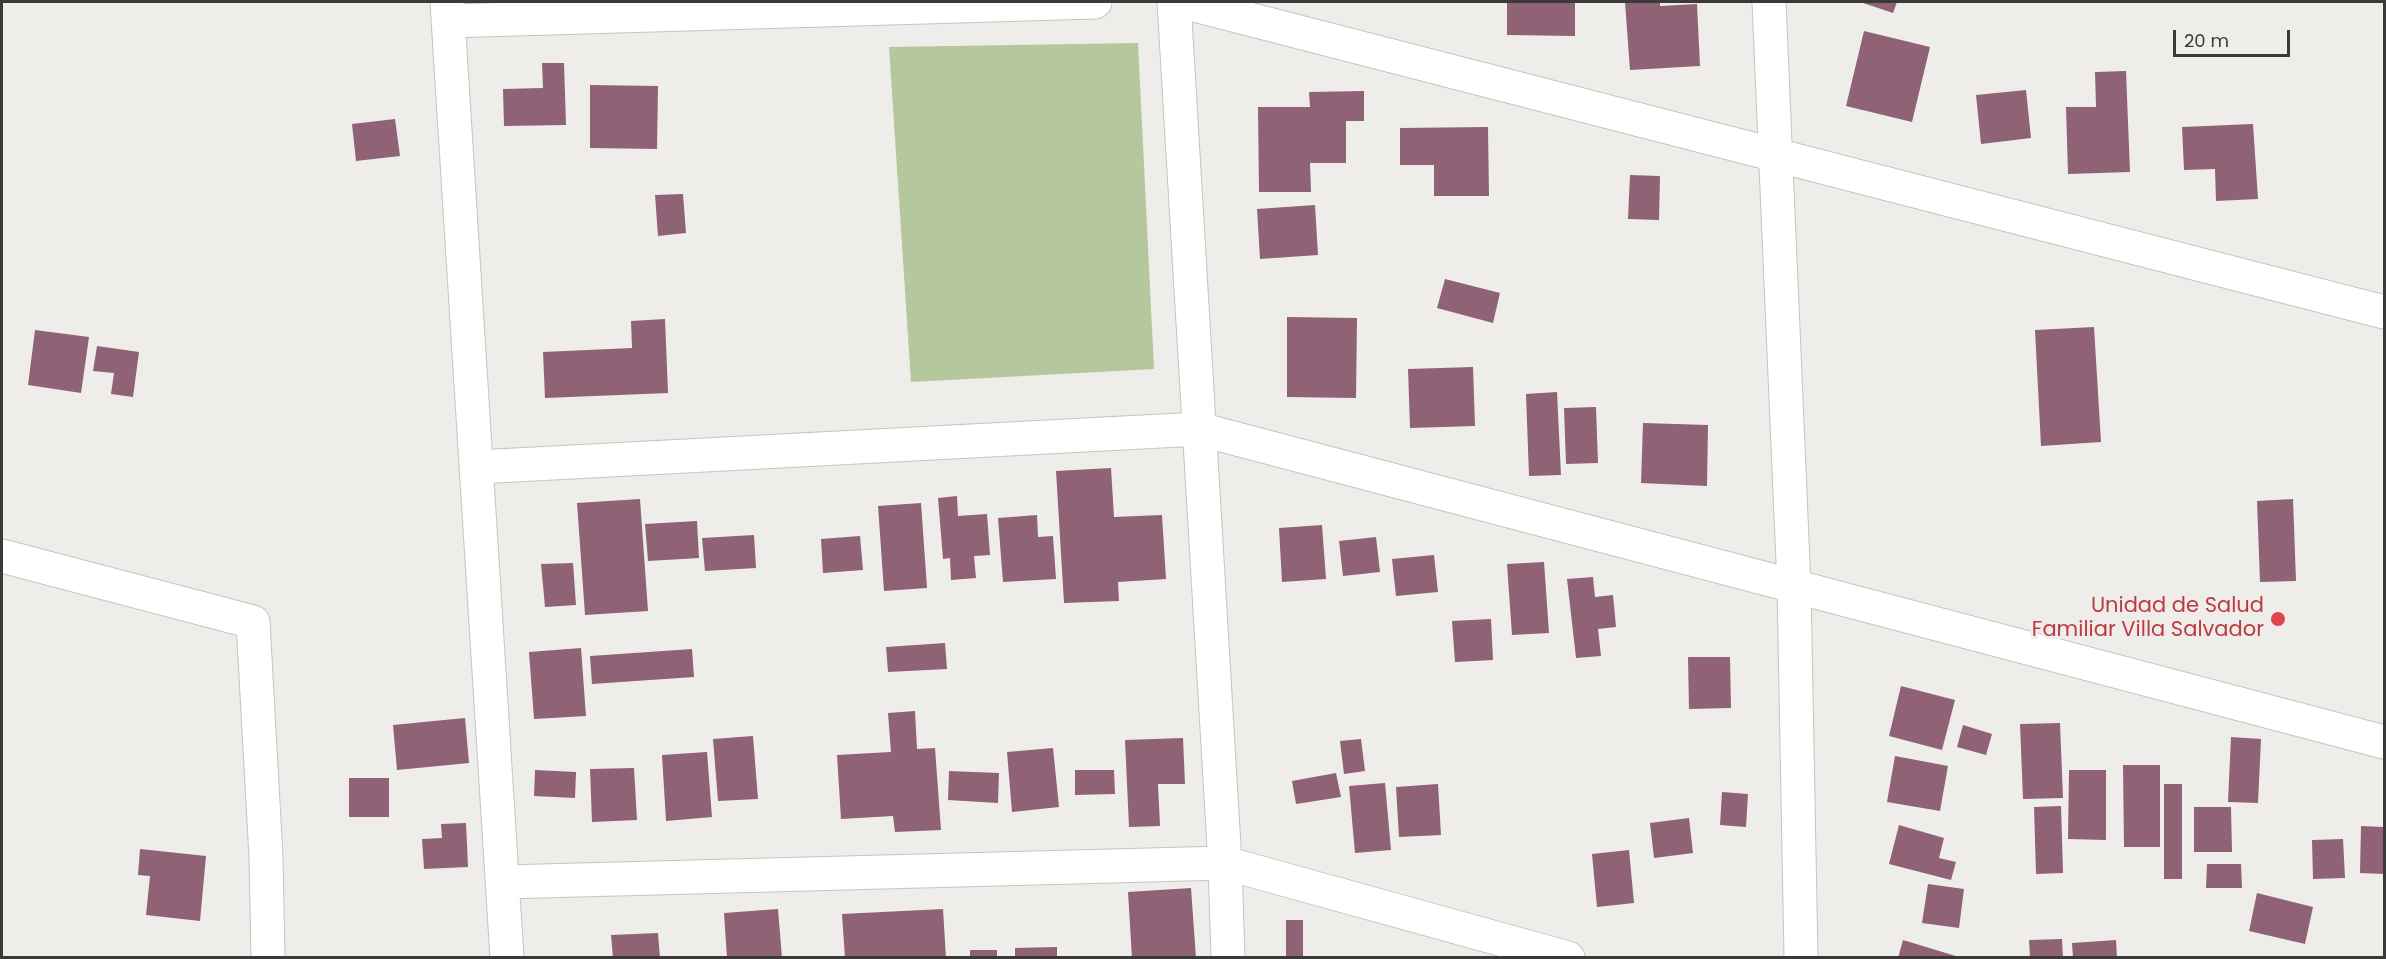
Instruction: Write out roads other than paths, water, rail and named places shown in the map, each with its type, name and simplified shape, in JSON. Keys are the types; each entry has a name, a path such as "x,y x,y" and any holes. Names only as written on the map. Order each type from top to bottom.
{"street":[{"path":"507,957 448,11 1095,2"},
{"path":"1174,2 1225,863 1228,957"},
{"path":"1183,2 2385,312"},
{"path":"1769,2 1794,586 1801,957"},
{"path":"477,467 1199,429 2385,742"},
{"path":"2,556 253,622 266,857 268,957"},
{"path":"503,882 1225,863 1568,957"}],"place":[{"name":"Unidad de Salud Familiar Villa Salvador","path":"2278,619"}]}
